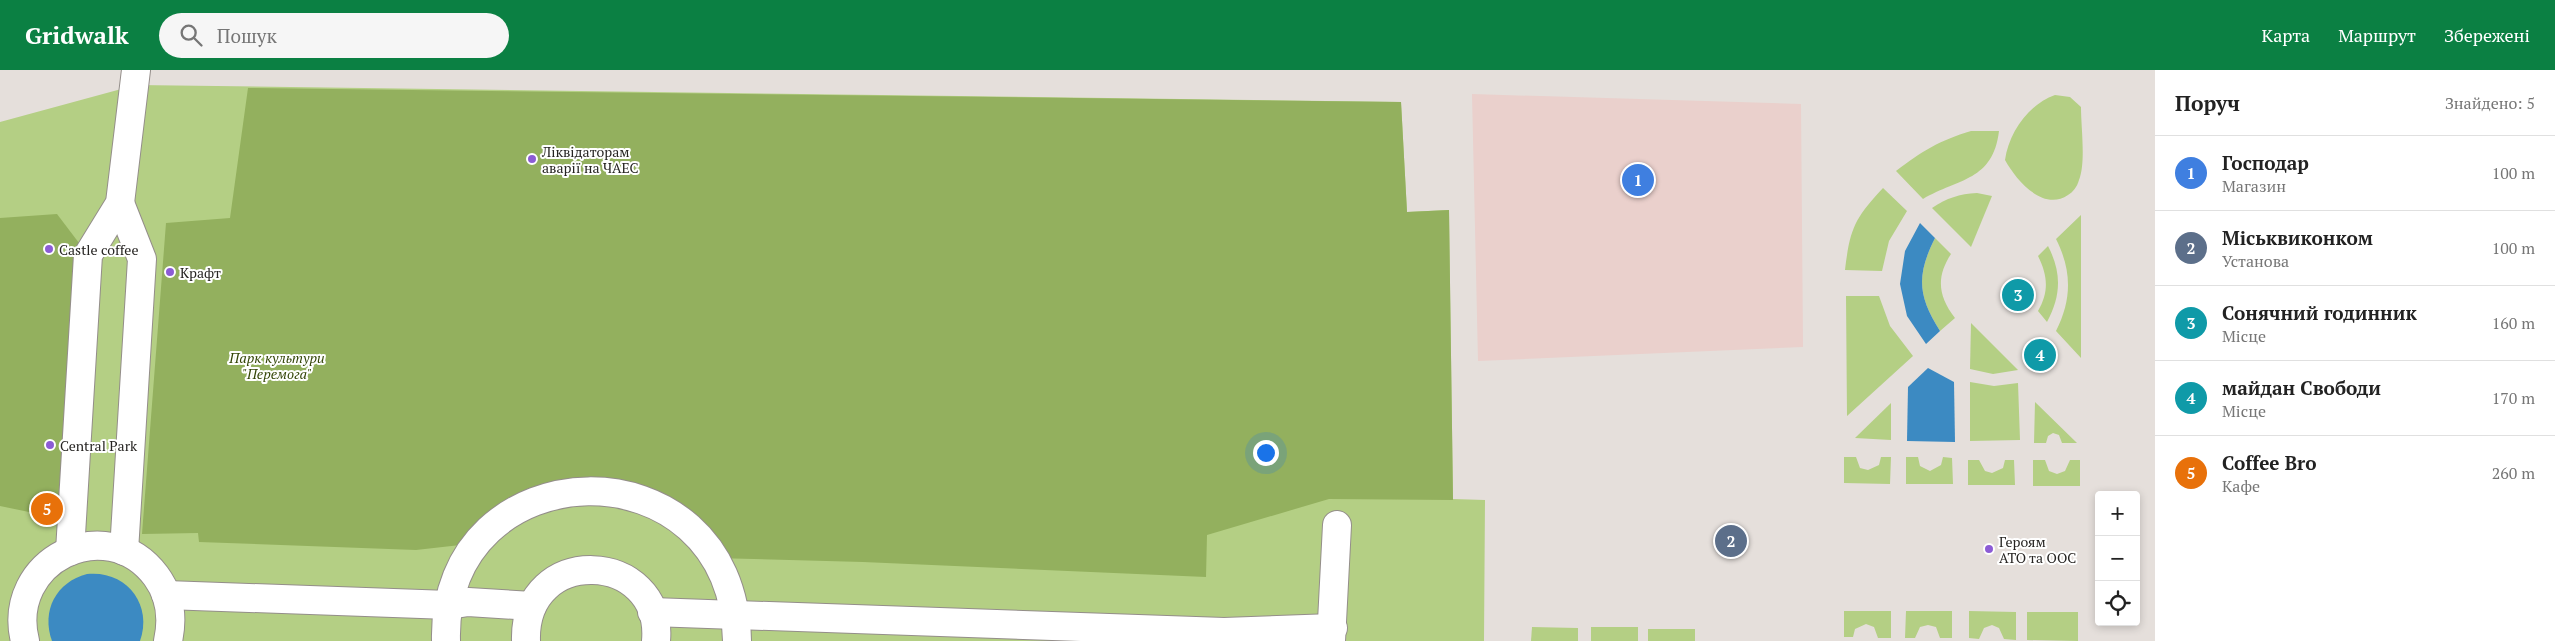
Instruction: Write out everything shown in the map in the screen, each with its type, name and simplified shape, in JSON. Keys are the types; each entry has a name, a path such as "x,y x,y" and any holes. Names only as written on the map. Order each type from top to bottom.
{"street":[{"path":"70,551 88,255 120,203 136,70"},
{"path":"120,203 142,259 124,551"},
{"path":"446,641 448,605 457,577 484,536 502,520 522,507 544,497 567,492 592,490 615,492 638,498 660,507 680,520 698,537 714,558 724,577 736,628"},
{"path":"652,612 736,628 1224,632 1332,635 1337,525"},
{"path":"25,641 22,610 29,587 43,567 70,551 98,546 124,551 143,562 152,571 166,595 171,615 168,641"},
{"path":"526,641 527,617 532,606 545,588 564,575 575,571 597,569 620,575 645,597 656,625 656,641"},
{"path":"166,595 448,605 468,602 532,606"}],"shaded area":[{"path":"1472,94 1801,104 1803,347 1478,361"}],"green space":[{"name":"Парк культури \"Перемога\"","path":"136,85 1401,102 1407,212 1449,210 1453,499 1485,500 1484,641 0,641 0,122"},
{"name":"Парк культури \"Перемога\"","path":"248,88 1401,102 1407,212 1449,210 1453,500 1329,499 1207,535 1206,577 863,562 714,558 698,537 592,490 478,543 416,550 199,542 198,533 142,534 166,223 230,218"},
{"path":"2055,95 2070,97 2081,107 2082,164 2078,183 2073,191 2059,199 2049,200 2040,197 2023,184 2005,160 2011,139 2022,120 2037,105"},
{"path":"1971,131 1999,131 1990,160 1972,176 1923,199 1896,171 1931,147"},
{"path":"1883,188 1907,211 1889,241 1882,271 1845,270 1849,244 1855,224"},
{"path":"1977,193 1992,196 1971,247 1932,208 1953,197"},
{"path":"57,214 79,243 58,518 0,506 0,218"},
{"path":"2081,215 2081,358 2056,331 2065,308 2068,285 2065,262 2056,239"},
{"path":"1935,238 1951,254 1943,271 1941,286 1945,302 1955,318 1940,331 1927,307 1922,286 1922,275"},
{"path":"2048,246 2056,266 2058,284 2055,303 2047,322 2038,311 2042,304 2046,284 2044,270 2038,256"},
{"path":"1846,296 1879,296 1890,326 1913,356 1847,416"},
{"path":"1971,323 2018,370 1993,374 1970,369"},
{"path":"1970,382 1994,386 2018,383 2020,440 1970,441"},
{"path":"2035,402 2077,443 2062,443 2059,435 2053,433 2048,436 2046,443 2034,443"},
{"path":"1891,403 1891,440 1855,438"},
{"path":"1844,457 1856,457 1860,468 1868,470 1879,465 1881,457 1891,457 1890,484 1844,483"},
{"path":"1906,457 1918,457 1920,466 1930,471 1941,465 1943,457 1952,458 1953,484 1906,484"},
{"path":"1968,460 1979,460 1985,471 1992,473 2003,468 2005,460 2014,460 2015,485 1968,485"},
{"path":"2033,460 2045,460 2049,471 2057,474 2065,471 2070,460 2080,460 2080,486 2033,486"},
{"path":"1844,611 1891,611 1891,638 1878,638 1874,627 1866,624 1855,629 1853,637 1844,637"},
{"path":"1906,611 1952,611 1952,638 1940,638 1936,627 1928,625 1920,627 1915,638 1905,638"},
{"path":"1969,611 2016,612 2016,640 2004,639 1999,628 1992,625 1984,628 1979,639 1969,638"},
{"path":"2027,612 2078,612 2078,641 2027,640"},
{"path":"1532,627 1578,628 1578,641 1531,641"},
{"path":"1591,627 1638,627 1638,641 1591,641"},
{"path":"1648,629 1695,629 1695,641 1648,641"}],"water":[{"path":"1920,223 1935,238 1922,275 1922,286 1927,307 1940,331 1926,344 1907,316 1900,284 1905,251"},
{"path":"1928,368 1954,382 1955,442 1907,441 1908,387"},
{"path":"87,574 101,574 114,578 133,592 143,614 140,641 52,641 48,619 54,599 67,584"}],"place":[{"name":"Ліквідаторам аварії на ЧАЕС","path":"532,159"},
{"name":"Господар","path":"1638,180"},
{"name":"Castle coffee","path":"49,249"},
{"name":"Крафт","path":"170,272"},
{"name":"Сонячний годинник","path":"2018,295"},
{"name":"майдан Свободи","path":"2040,355"},
{"name":"Central Park","path":"50,445"},
{"name":"Coffee Bro","path":"47,509"},
{"name":"Міськвиконком","path":"1731,541"},
{"name":"Героям АТО та ООС","path":"1989,549"}]}
